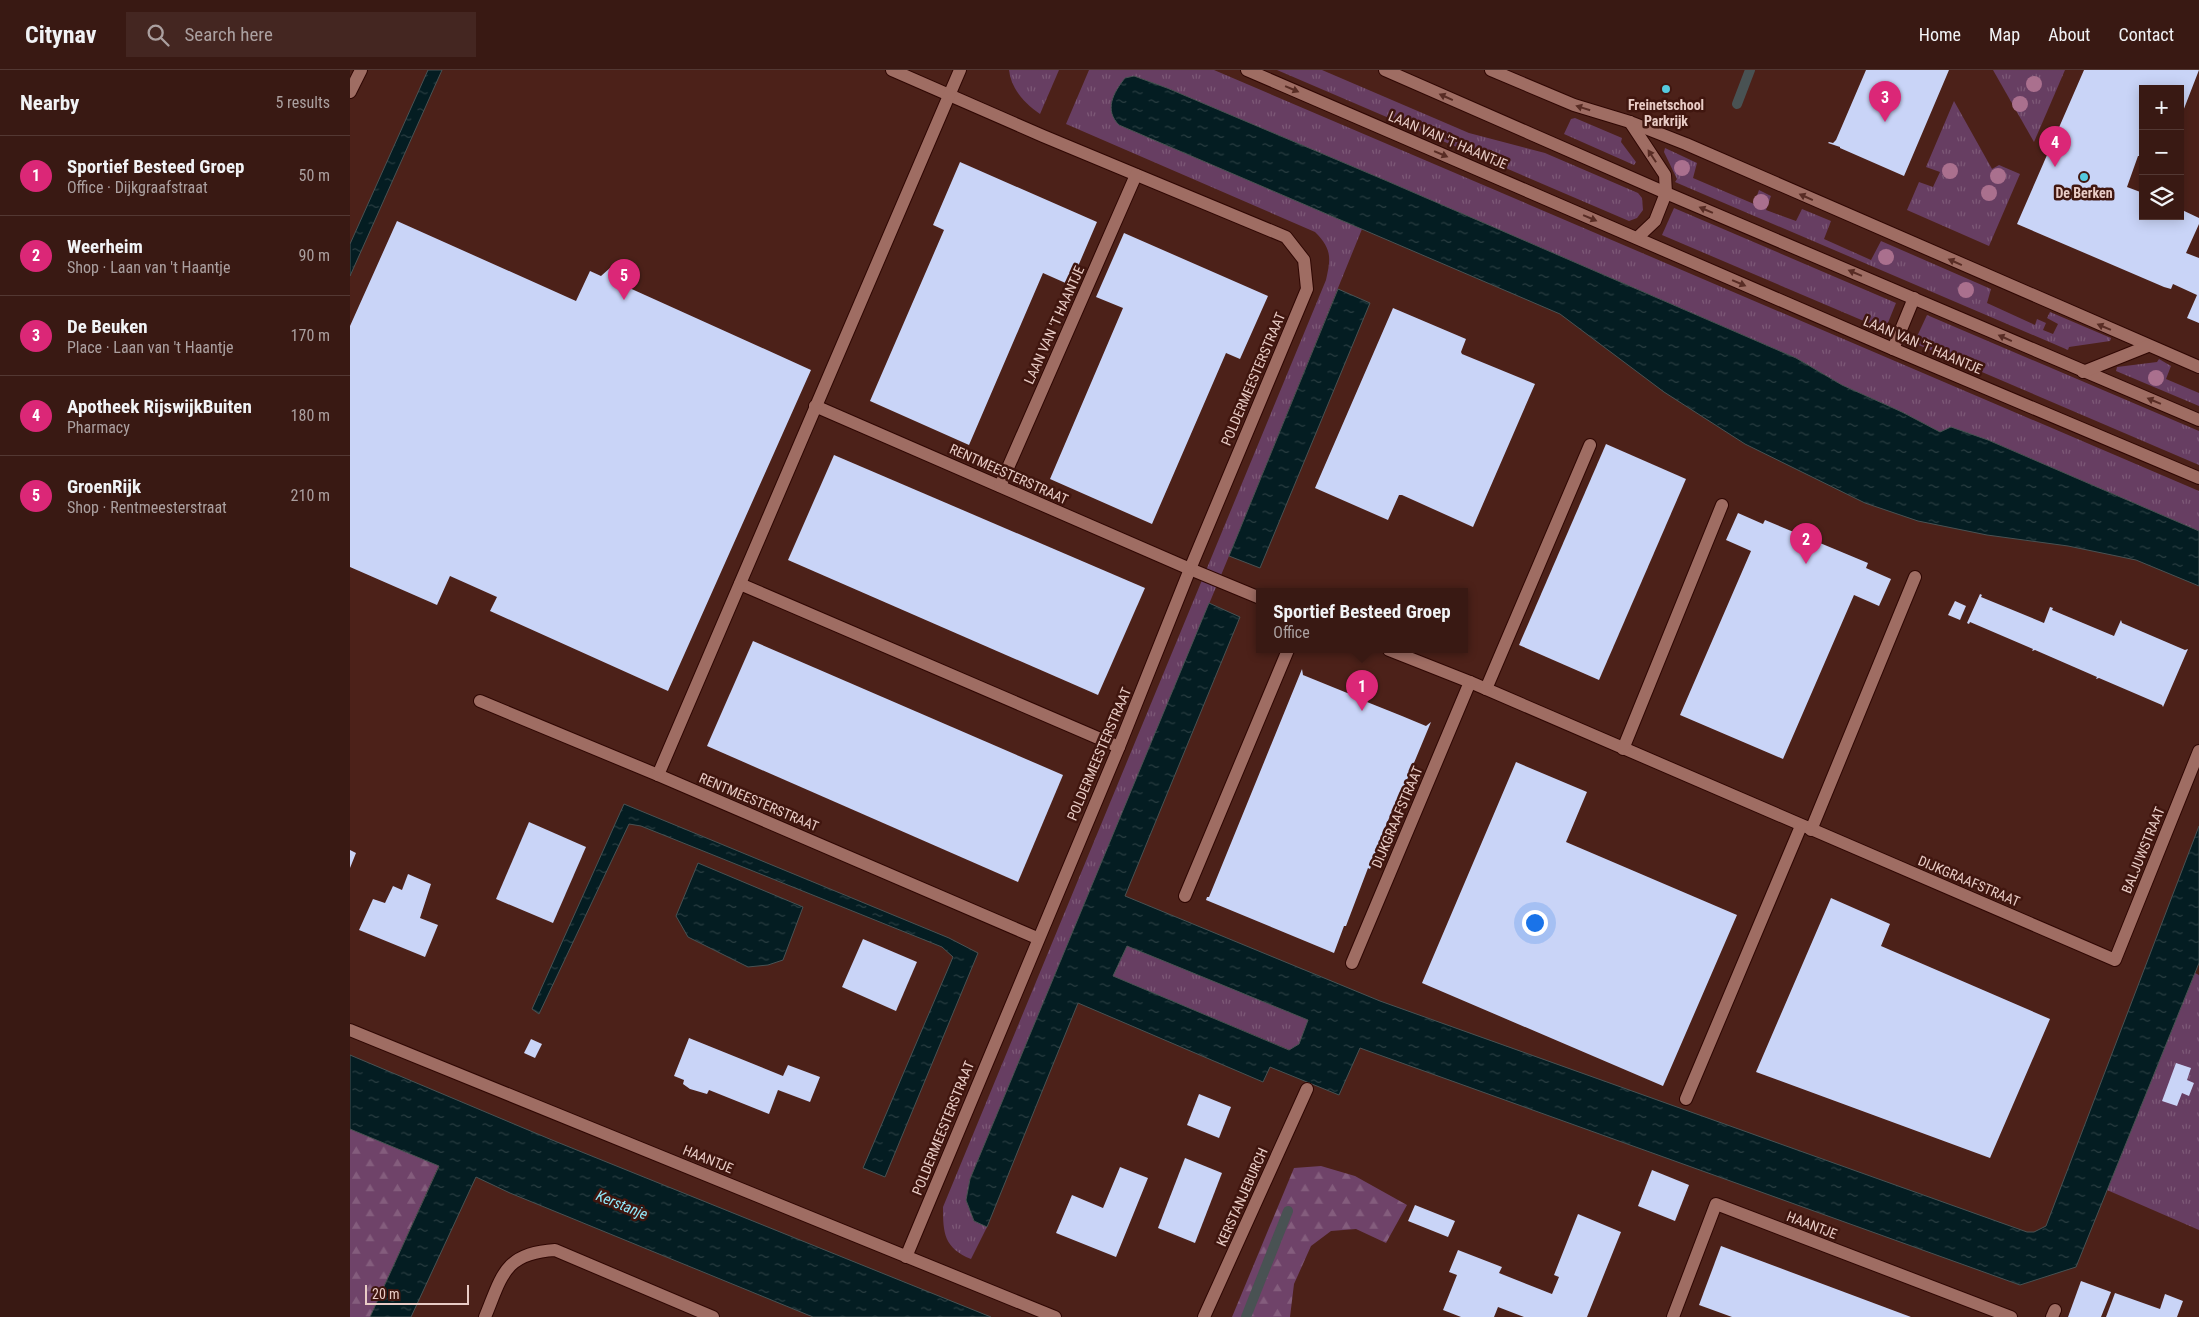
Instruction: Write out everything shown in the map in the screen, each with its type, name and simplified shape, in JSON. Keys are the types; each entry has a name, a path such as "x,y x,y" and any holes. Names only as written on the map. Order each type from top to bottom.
{"street":[{"path":"350,92 360,70"},
{"path":"892,70 1136,175"},
{"path":"658,775 960,70"},
{"name":"LAAN VAN 'T HAANTJE","path":"1247,70 1893,349 2199,478"},
{"path":"1385,70 1666,193 2199,420"},
{"path":"1491,70 1574,105 1630,122 2199,367"},
{"path":"1630,122 1665,175 1666,193 1655,221 1637,238"},
{"name":"LAAN VAN 'T HAANTJE","path":"1000,486 1136,175"},
{"name":"POLDERMEESTERSTRAAT","path":"906,1257 1119,747 1190,570 1307,289 1304,260 1286,237 1136,175"},
{"path":"1893,349 1914,298"},
{"path":"2083,372 2148,346"},
{"name":"RENTMEESTERSTRAAT","path":"815,406 1190,570"},
{"path":"1486,689 1590,445"},
{"path":"1623,749 1722,505"},
{"path":"1190,570 1256,596"},
{"path":"1686,1099 1916,578"},
{"path":"740,584 1119,747"},
{"path":"1185,896 1287,653"},
{"name":"DIJKGRAAFSTRAAT","path":"1397,653 1470,682 2115,960"},
{"name":"DIJKGRAAFSTRAAT","path":"1352,963 1470,682"},
{"name":"RENTMEESTERSTRAAT","path":"480,701 1038,938"},
{"name":"BALJUWSTRAAT","path":"2115,960 2199,751"},
{"name":"HAANTJE","path":"350,1030 1055,1317"},
{"name":"KERSTANJEBURCH","path":"1204,1317 1307,1089"},
{"name":"HAANTJE","path":"1673,1317 1716,1204 2011,1317"},
{"path":"485,1317 503,1274 518,1259 534,1251 554,1250 714,1317"}],"green space":[{"path":"1009,70 1059,70 1040,114 1029,106 1016,90"},
{"path":"1089,70 1214,70 2199,491 2199,531 1988,440 1940,432 1902,412 1842,385 1796,358 1387,181 1167,88 1134,76 1119,125 1362,229 1229,556 970,1179 966,1200 974,1221 987,1227 971,1259 962,1255 950,1245 945,1232 943,1207 1326,280 1329,266 1329,254 1325,244 1315,232 1066,124"},
{"path":"1277,70 1322,70 1469,133 1545,153 1638,193 1642,198 1643,210 1637,218 1629,221"},
{"path":"1993,70 2065,70 2034,142"},
{"path":"1954,101 1992,169 1999,165 2020,174 1989,246 1907,210 1919,182 1933,187 1940,172 1926,167"},
{"path":"1575,118 1622,138 1621,142 1636,162 1634,165 1564,134 1571,119"},
{"path":"1665,148 1697,163 1693,178 1754,204 1759,190 1771,196 1766,210 1796,221 1802,209 1831,221 1824,239 1871,260 1881,241 1991,289 1987,303 2035,325 2037,319 2046,323 2043,330 2053,334 2058,324 2047,318 2050,312 2111,338 2110,341 2069,347 2068,350 1675,182 1677,179 1664,152"},
{"path":"1674,208 1896,303 1885,330 1662,235"},
{"path":"1927,315 2199,431 2199,465 1914,343"},
{"path":"2159,359 2171,366 2166,379 2199,393 2199,406 2116,371 2117,367 2157,362"},
{"path":"1127,945 1308,1020 1299,1044 1290,1050 1112,976"},
{"path":"2195,973 2199,975 2199,1230 2107,1190"},
{"path":"350,1129 439,1165 370,1317 350,1317"},
{"path":"1321,1166 1355,1176 1407,1205 1386,1243 1356,1229 1331,1231 1311,1246 1294,1284 1290,1317 1232,1317 1294,1168"}],"water":[{"path":"428,70 442,70 350,276 350,244"},
{"path":"1134,76 1167,88 1387,181 1796,358 1842,385 1902,412 1940,432 1951,427 1988,440 2199,531 2199,586 2136,560 2068,546 1987,535 1918,521 1865,503 1745,444 1664,392 1560,314 1119,125 1112,113 1112,102 1125,78"},
{"path":"1338,289 1370,303 1260,568 1229,556"},
{"path":"1209,603 1240,617 1125,896 1380,1001 2027,1232 2034,1232 2046,1226 2199,826 2199,963 2076,1267 2020,1285 1360,1048 1339,1095 1270,1067 1263,1082 1078,1003 987,1227 974,1221 966,1200 970,1179","holes":["1127,946 1308,1020 1299,1044 1289,1050 1113,976"]},
{"path":"624,804 949,938 978,953 885,1177 863,1168 953,957 942,947 641,826 629,824 539,1014 532,1009"},
{"path":"698,863 803,907 783,960 768,965 748,967 688,937 676,916"},
{"name":"Kerstanje","path":"350,1055 552,1140 991,1317 813,1317 510,1193 476,1177 411,1317 370,1317 439,1166 350,1129"}],"building":[{"path":"1866,70 1949,70 1904,176 1828,143 1833,143 1836,140"},
{"name":"De Berken","path":"2084,70 2199,70 2184,109 2184,85 2139,85 2139,156 2127,187 2139,192 2139,220 2184,220 2184,211 2199,218 2199,224 2186,253 2199,258 2199,323 2187,318 2197,295 2173,284 2171,289 2164,287 2017,224"},
{"path":"960,162 1097,222 1070,285 1043,273 969,445 870,401 944,230 933,225"},
{"path":"397,221 576,301 590,271 601,276 610,268 619,269 626,278 625,286 811,370 668,691 490,611 497,597 450,576 437,605 350,567 350,326"},
{"path":"1124,233 1268,296 1240,359 1226,353 1152,524 1050,479 1123,308 1096,297"},
{"path":"1393,308 1466,339 1462,354 1535,384 1473,527 1402,495 1399,495 1388,520 1315,488"},
{"path":"1606,444 1686,479 1599,680 1519,645"},
{"path":"834,455 1145,588 1098,695 788,560"},
{"path":"1738,513 1763,524 1765,520 1868,563 1866,568 1891,579 1879,606 1854,595 1783,759 1680,715 1751,551 1726,540"},
{"path":"1980,594 1982,595 1981,597 2044,623 2050,607 2053,608 2052,610 2114,636 2121,620 2122,623 2185,650 2188,649 2163,707 2099,678 2096,679 2097,677 2035,650 2032,651 2033,649 1970,622 1969,624 1967,623"},
{"path":"1955,601 1966,606 1960,620 1948,615"},
{"path":"753,641 1063,775 1018,882 707,746"},
{"path":"1302,669 1303,675 1362,699 1367,694 1367,702 1426,726 1431,722 1382,835 1384,835 1370,864 1372,864 1370,869 1368,868 1334,953 1206,900 1209,897"},
{"path":"1516,762 1587,792 1566,842 1737,915 1663,1086 1422,983"},
{"path":"529,822 586,847 553,923 496,899"},
{"path":"350,850 356,853 350,868"},
{"path":"408,874 431,884 420,918 438,925 425,957 359,930 373,899 385,903 393,886 402,890"},
{"path":"1831,898 1890,924 1881,946 2050,1019 1990,1158 1756,1072"},
{"path":"863,939 917,962 896,1011 842,987"},
{"path":"689,1038 783,1076 788,1065 820,1077 810,1102 778,1090 769,1114 709,1090 707,1094 690,1089 683,1084 684,1080 674,1076"},
{"path":"531,1039 542,1044 535,1058 524,1053"},
{"path":"2176,1063 2191,1068 2187,1080 2194,1083 2189,1096 2182,1093 2177,1106 2162,1101"},
{"path":"1199,1094 1231,1107 1219,1138 1187,1125"},
{"path":"1185,1158 1222,1173 1195,1243 1158,1228"},
{"path":"1120,1167 1148,1178 1116,1257 1056,1233 1072,1195 1103,1208"},
{"path":"1652,1170 1689,1185 1675,1221 1638,1206"},
{"path":"1415,1205 1455,1221 1448,1237 1408,1221"},
{"path":"1578,1214 1621,1232 1587,1317 1524,1317 1498,1307 1494,1317 1461,1317 1443,1310 1457,1275 1449,1272 1458,1250 1502,1267 1499,1273 1552,1294 1559,1277 1554,1275"},
{"path":"1721,1246 1911,1317 1732,1317 1699,1305"},
{"path":"2081,1281 2111,1292 2101,1317 2068,1317"},
{"path":"2115,1293 2160,1309 2165,1294 2183,1301 2177,1317 2106,1317"}],"waterway":[{"path":"1737,104 1750,70"},
{"path":"1246,1317 1288,1211"}],"place":[{"name":"Freinetschool Parkrijk","path":"1666,89"},
{"name":"De Beuken","path":"1885,122"},
{"name":"Apotheek RijswijkBuiten","path":"2055,167"},
{"name":"De Berken","path":"2084,177"},
{"name":"GroenRijk","path":"624,300"},
{"name":"Weerheim","path":"1806,564"},
{"name":"Sportief Besteed Groep","path":"1362,711"}]}
